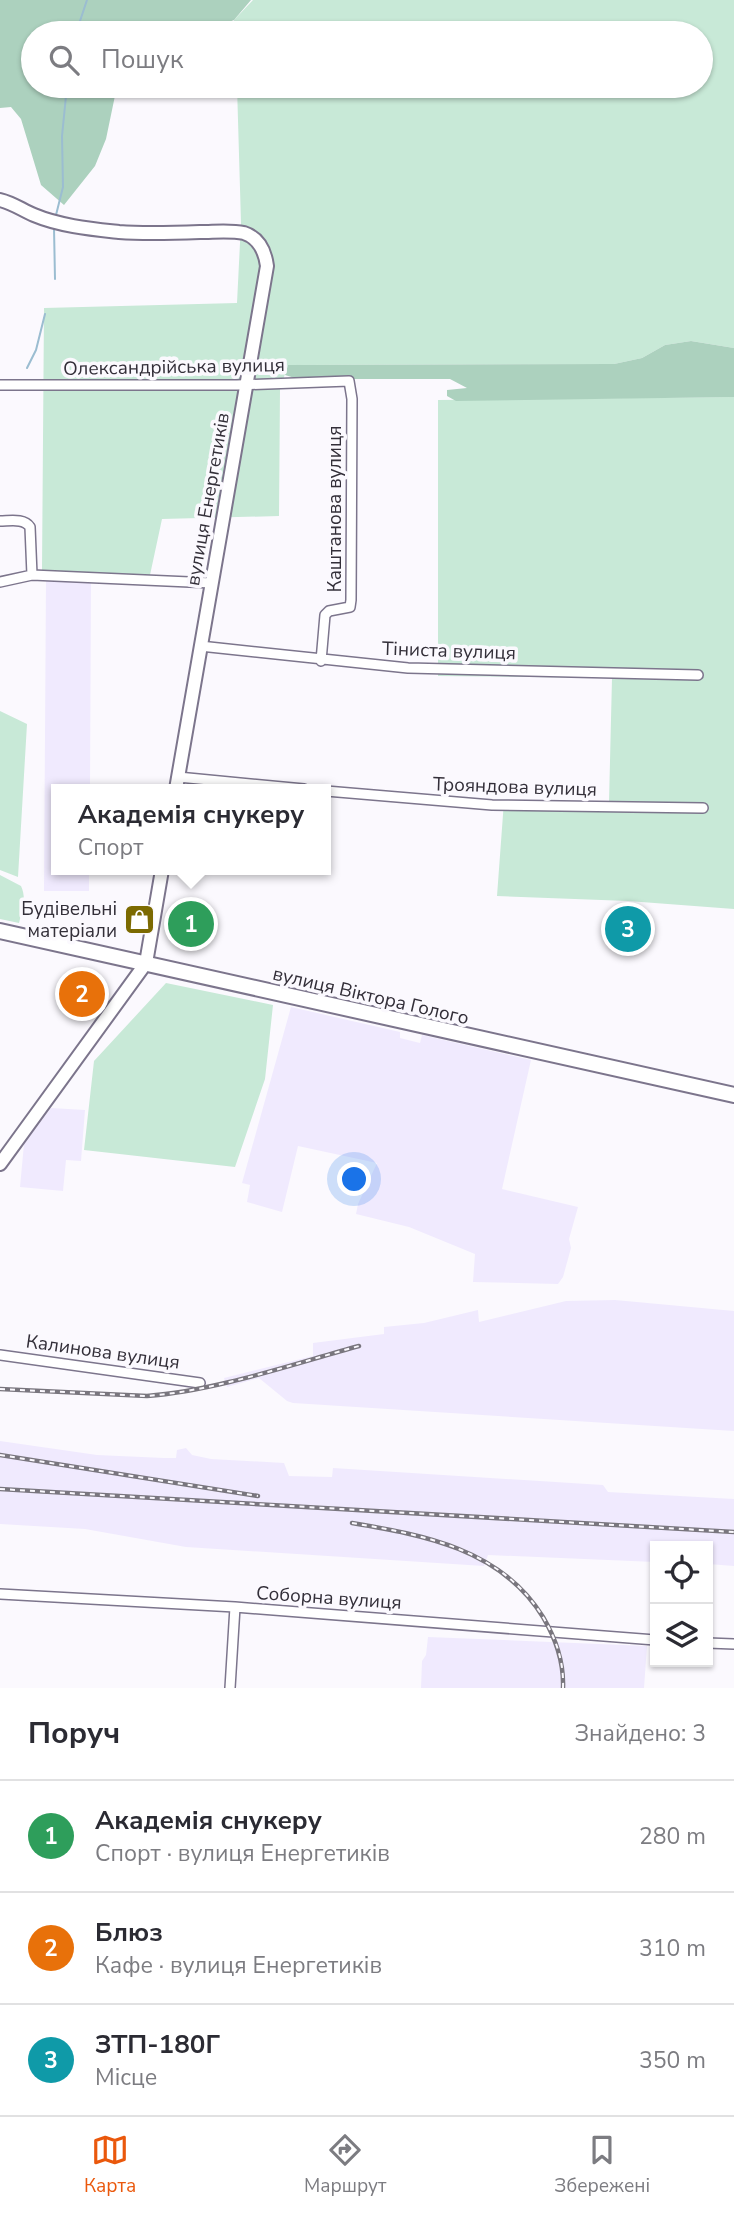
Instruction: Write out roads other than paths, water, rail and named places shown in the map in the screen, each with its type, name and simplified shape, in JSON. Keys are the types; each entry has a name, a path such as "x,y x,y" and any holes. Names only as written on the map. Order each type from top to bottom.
{"main road":[{"name":"вулиця Віктора Голого","path":"0,931 734,1095"}],"street":[{"name":"вулиця Енергетиків","path":"0,200 17,205 34,215 100,229 154,233 235,232 254,239 266,256 267,266 248,383 177,783"},
{"name":"Олександрійська вулиця","path":"0,385 224,385 349,381"},
{"name":"Каштанова вулиця","path":"321,661 325,615 329,611 350,607 352,600 352,399 349,381"},
{"path":"0,521 27,523 31,530 32,575"},
{"path":"0,582 32,575 212,583"},
{"name":"Тіниста вулиця","path":"200,646 321,661 408,668 698,675"},
{"path":"177,783 198,784"},
{"name":"Трояндова вулиця","path":"331,792 492,805 703,808"},
{"path":"0,1164 146,963 161,875"},
{"name":"Калинова вулиця","path":"0,1355 200,1383"},
{"name":"Соборна вулиця","path":"0,1594 235,1607 650,1640"},
{"path":"230,1688 235,1607"},
{"path":"713,1643 734,1644"}],"waterway":[{"path":"80,21 87,0"},
{"path":"56,215 63,187 62,136 66,98"},
{"path":"54,228 55,279"},
{"path":"27,368 36,350 45,314"}],"railway":[{"path":"0,1389 147,1396 173,1393 254,1376 359,1346"},
{"path":"0,1455 258,1496"},
{"path":"0,1489 734,1532"},
{"path":"352,1523 433,1540 459,1549 506,1575 526,1594 548,1625 561,1659 563,1688"}],"place":[{"name":"Будівельні матеріали","path":"140,919"},
{"name":"Академія снукеру","path":"191,924"},
{"name":"ЗТП-180Г","path":"628,929"},
{"name":"Блюз","path":"82,994"}]}
